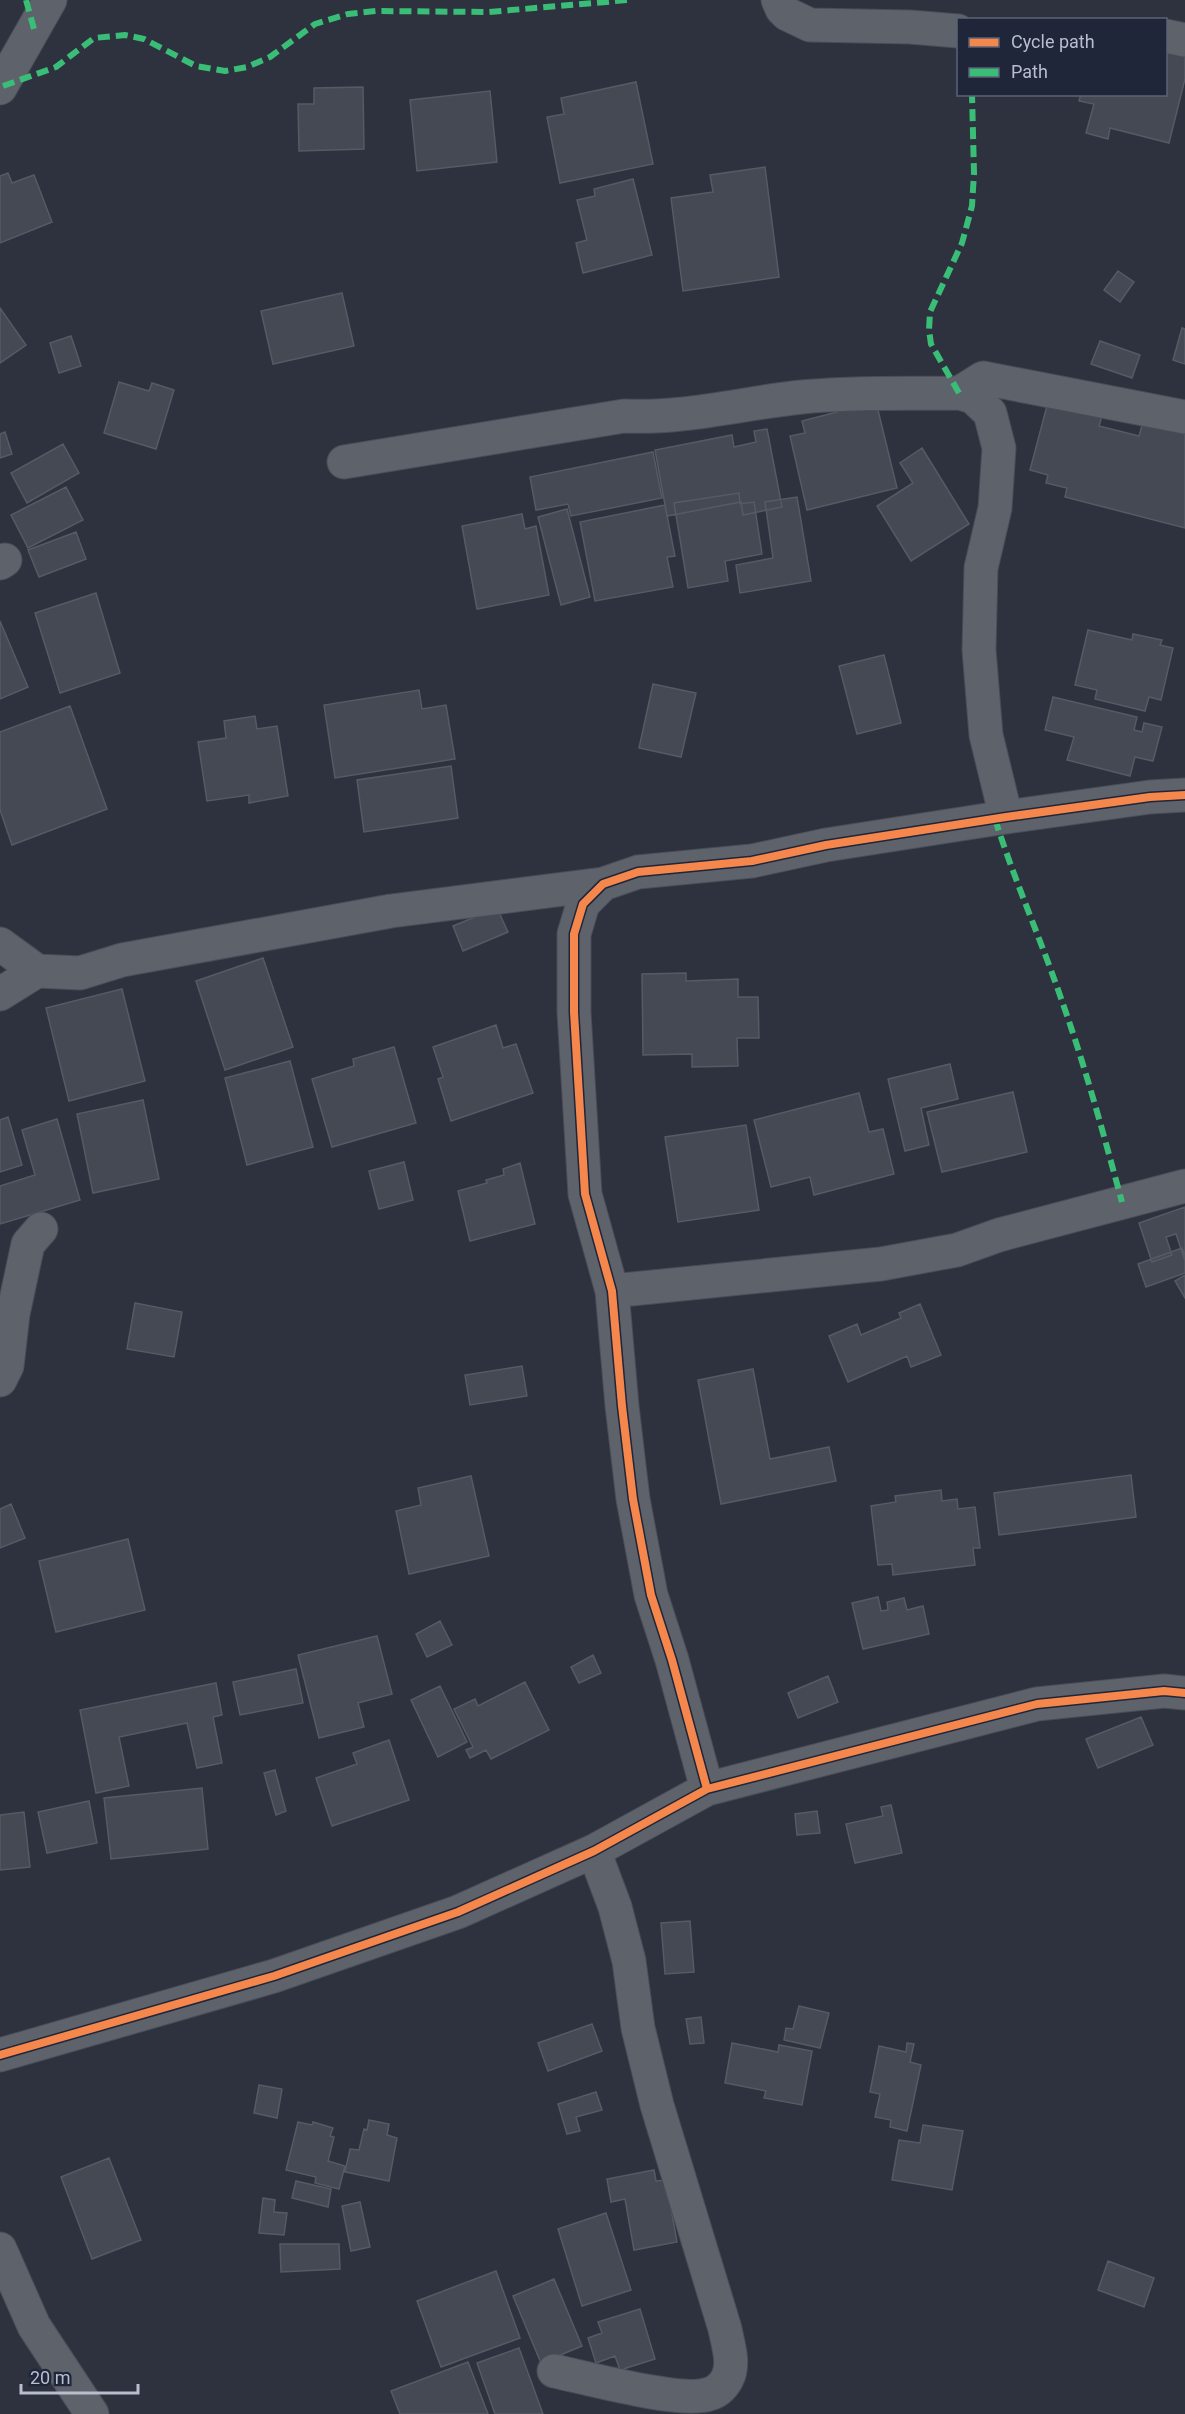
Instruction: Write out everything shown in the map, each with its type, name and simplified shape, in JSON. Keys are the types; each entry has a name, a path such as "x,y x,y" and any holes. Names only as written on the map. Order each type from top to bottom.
{"street":[{"path":"0,88 50,0"},
{"path":"778,0 787,14 810,25 910,27 957,31"},
{"path":"1167,36 1185,40"},
{"path":"959,393 983,378 1185,417"},
{"path":"344,462 624,416 650,417 719,411 802,397 959,393 973,397 990,413 999,448 995,508 981,568 979,650 986,735 1006,817"},
{"path":"0,944 37,971 80,974 122,960 391,911 603,884 638,872 752,861 826,845 1006,817 1150,797 1185,795"},
{"path":"603,884 583,904 574,934 573,1012 585,1194 612,1291 633,1499 651,1595 672,1660 707,1790"},
{"path":"0,994 37,971"},
{"path":"612,1291 881,1264 957,1250 999,1235 1185,1186"},
{"path":"0,1380 7,1366 13,1314 28,1244 41,1229"},
{"path":"0,2055 274,1976 458,1912 594,1851 707,1790 1037,1704 1164,1691 1185,1693"},
{"path":"554,2371 684,2397 708,2395 720,2389 728,2378 731,2360 725,2329 652,2083 638,2028 629,1961 615,1907 594,1851"},
{"path":"0,2248 34,2326 92,2414"}],"building":[{"path":"1167,47 1185,52 1185,79 1169,143 1110,128 1108,139 1086,133 1094,104 1079,101 1080,96 1167,96"},
{"path":"636,82 653,164 560,183 547,117 564,114 561,98"},
{"path":"363,87 364,149 299,151 298,104 314,104 314,88"},
{"path":"490,91 497,162 417,171 410,100"},
{"path":"765,167 779,277 683,291 671,198 713,192 710,175"},
{"path":"8,173 12,183 34,175 52,222 0,243 0,176"},
{"path":"633,179 652,255 583,273 576,243 587,240 577,200 595,196 594,189"},
{"path":"1118,271 1134,282 1120,302 1104,290"},
{"path":"342,293 354,346 273,364 261,311"},
{"path":"0,308 26,345 0,363"},
{"path":"1182,328 1185,329 1185,364 1173,360"},
{"path":"71,336 81,366 59,373 50,343"},
{"path":"1100,341 1140,355 1132,378 1091,364"},
{"path":"119,382 149,391 152,383 174,390 156,449 104,433"},
{"path":"876,402 897,488 807,510 790,436 805,433 802,421"},
{"path":"1048,402 1102,416 1099,426 1139,436 1146,412 1185,422 1185,528 1065,497 1067,488 1046,483 1048,475 1030,470"},
{"path":"767,429 782,507 743,515 741,502 667,516 655,450 732,435 734,447 756,442 754,431"},
{"path":"5,432 12,454 0,458 0,434"},
{"path":"63,444 79,473 27,503 11,473"},
{"path":"922,448 969,524 911,561 877,506 913,483 900,463"},
{"path":"653,452 662,498 571,516 568,504 536,510 530,477"},
{"path":"66,487 83,520 28,548 11,515"},
{"path":"739,493 740,504 754,502 762,554 725,561 728,581 688,588 674,503"},
{"path":"797,497 811,581 740,593 736,565 773,558 765,502"},
{"path":"665,505 675,556 667,557 673,587 595,601 580,522"},
{"path":"567,509 590,597 561,605 538,517"},
{"path":"522,514 525,529 536,526 549,595 477,609 462,526"},
{"path":"76,532 86,559 39,577 28,550"},
{"path":"96,593 120,673 60,693 35,613"},
{"path":"0,621 28,687 0,699"},
{"path":"1088,630 1132,640 1133,634 1162,640 1160,645 1173,648 1161,700 1149,697 1145,711 1095,699 1097,690 1075,685"},
{"path":"884,655 901,723 857,734 839,666"},
{"path":"653,684 696,693 681,757 639,748"},
{"path":"419,690 422,709 446,705 455,759 335,778 324,705"},
{"path":"1053,697 1137,717 1134,730 1142,732 1144,723 1162,727 1153,761 1135,757 1130,776 1067,760 1074,737 1045,730"},
{"path":"70,706 107,809 12,845 0,810 0,732"},
{"path":"255,716 257,729 277,726 288,796 249,803 249,795 207,801 198,742 226,738 224,721"},
{"path":"451,766 458,818 364,832 357,780"},
{"path":"497,908 508,932 463,951 453,926"},
{"path":"263,958 293,1047 225,1070 196,981"},
{"path":"686,973 686,981 738,979 738,997 758,997 759,1038 737,1038 738,1066 692,1067 692,1054 643,1055 642,974"},
{"path":"122,989 145,1081 69,1101 46,1008"},
{"path":"496,1025 503,1048 516,1044 533,1093 451,1121 438,1079 443,1077 433,1047"},
{"path":"394,1047 416,1123 332,1147 312,1079 354,1066 353,1059"},
{"path":"290,1061 313,1147 247,1165 225,1078"},
{"path":"950,1064 958,1099 921,1108 929,1145 905,1151 888,1079"},
{"path":"1013,1092 1027,1152 942,1172 927,1112"},
{"path":"859,1093 869,1132 883,1129 894,1174 814,1195 810,1177 771,1187 754,1120"},
{"path":"143,1100 159,1179 93,1193 77,1114"},
{"path":"8,1117 22,1165 0,1172 0,1120"},
{"path":"57,1119 80,1200 0,1224 0,1186 35,1175 22,1130"},
{"path":"746,1125 759,1210 678,1222 665,1137"},
{"path":"404,1162 413,1200 379,1209 369,1171"},
{"path":"520,1163 535,1224 470,1241 458,1191 487,1183 486,1180 504,1175 503,1169"},
{"path":"1185,1207 1185,1261 1176,1234 1166,1237 1172,1255 1152,1262 1139,1223"},
{"path":"1182,1248 1185,1256 1185,1273 1146,1287 1138,1264"},
{"path":"1185,1275 1185,1298 1175,1281"},
{"path":"135,1303 182,1312 174,1357 127,1349"},
{"path":"920,1304 941,1355 911,1367 907,1356 848,1382 829,1336 857,1324 861,1335 901,1318 899,1313"},
{"path":"522,1366 527,1396 470,1405 465,1375"},
{"path":"753,1369 770,1459 829,1447 836,1481 721,1504 698,1380"},
{"path":"1131,1475 1136,1517 999,1535 994,1493"},
{"path":"471,1476 489,1556 409,1574 396,1511 421,1505 418,1488"},
{"path":"941,1490 942,1501 957,1499 958,1509 975,1507 980,1548 973,1548 975,1565 893,1575 892,1564 878,1565 871,1506 896,1502 895,1496"},
{"path":"11,1504 25,1538 0,1548 0,1509"},
{"path":"128,1539 145,1610 56,1632 39,1561"},
{"path":"878,1597 881,1611 888,1610 887,1602 904,1598 907,1610 923,1606 929,1634 863,1649 852,1603"},
{"path":"440,1621 452,1645 427,1657 416,1634"},
{"path":"377,1636 392,1694 358,1703 364,1727 319,1738 298,1655"},
{"path":"593,1655 601,1673 579,1683 571,1667"},
{"path":"296,1669 303,1703 240,1715 233,1682"},
{"path":"828,1676 838,1702 798,1718 788,1693"},
{"path":"525,1682 549,1730 491,1759 486,1750 470,1758 466,1750 473,1747 454,1709 475,1699 478,1706"},
{"path":"216,1683 222,1715 213,1717 222,1763 197,1768 187,1723 119,1737 129,1786 96,1793 80,1710"},
{"path":"440,1686 467,1742 438,1757 411,1700"},
{"path":"1141,1717 1153,1745 1098,1768 1086,1739"},
{"path":"389,1740 409,1800 332,1826 316,1778 357,1764 353,1753"},
{"path":"275,1770 286,1811 276,1815 264,1773"},
{"path":"202,1788 208,1849 111,1859 104,1798"},
{"path":"89,1801 97,1843 47,1853 38,1812"},
{"path":"891,1805 902,1853 855,1863 846,1824 883,1816 881,1807"},
{"path":"817,1811 820,1833 797,1835 795,1814"},
{"path":"24,1812 30,1867 0,1870 0,1815"},
{"path":"690,1921 694,1972 665,1974 661,1923"},
{"path":"799,2006 829,2013 820,2048 784,2040 786,2028 793,2029"},
{"path":"701,2017 704,2043 690,2044 686,2019"},
{"path":"592,2024 602,2051 548,2071 538,2043"},
{"path":"732,2043 778,2052 779,2045 812,2051 802,2105 764,2098 766,2091 725,2083"},
{"path":"907,2043 914,2044 910,2062 921,2065 907,2131 890,2127 891,2120 875,2117 880,2094 870,2092 879,2046 906,2052"},
{"path":"259,2085 282,2089 277,2118 254,2113"},
{"path":"596,2092 602,2110 576,2117 580,2131 567,2134 558,2104"},
{"path":"369,2120 389,2124 387,2135 397,2138 389,2181 345,2172 350,2149 359,2150 364,2129 367,2130"},
{"path":"298,2122 312,2125 313,2122 333,2128 330,2136 334,2137 328,2161 345,2166 339,2189 315,2183 316,2177 286,2170"},
{"path":"923,2125 963,2131 952,2190 892,2180 899,2140 920,2143"},
{"path":"109,2158 141,2240 92,2259 61,2177"},
{"path":"654,2170 656,2181 666,2180 677,2242 634,2250 625,2199 611,2202 607,2179"},
{"path":"296,2181 331,2189 328,2207 292,2198"},
{"path":"263,2198 275,2200 274,2212 287,2213 284,2235 259,2233"},
{"path":"360,2202 370,2247 351,2251 342,2206"},
{"path":"606,2213 631,2290 582,2306 558,2229"},
{"path":"280,2244 339,2244 340,2269 281,2272"},
{"path":"1108,2261 1154,2278 1144,2307 1098,2290"},
{"path":"496,2271 520,2338 441,2367 417,2301"},
{"path":"554,2279 582,2346 541,2363 513,2296"},
{"path":"640,2309 655,2359 620,2370 615,2356 596,2363 588,2338 602,2333 598,2322"},
{"path":"519,2348 543,2414 495,2414 477,2363"},
{"path":"468,2362 488,2414 400,2414 391,2391"}],"marked path":[{"path":"26,0 34,29"},
{"path":"3,86 56,67 94,38 125,35 144,39 196,66 225,71 247,67 270,57 315,24 348,14 376,11 489,12 628,0"},
{"path":"959,393 931,344 929,330 930,312 962,243 972,206 974,173 972,96"},
{"path":"995,819 1071,1028 1122,1202"}],"cycle path":[{"path":"707,1789 672,1660 651,1595 633,1499 612,1291 585,1194 574,1012 574,934 583,904 603,884 638,872 752,861 826,845 1006,817 1150,797 1185,795"},
{"path":"0,2055 274,1976 458,1912 594,1851 707,1789 1037,1704 1164,1691 1185,1693"}]}
